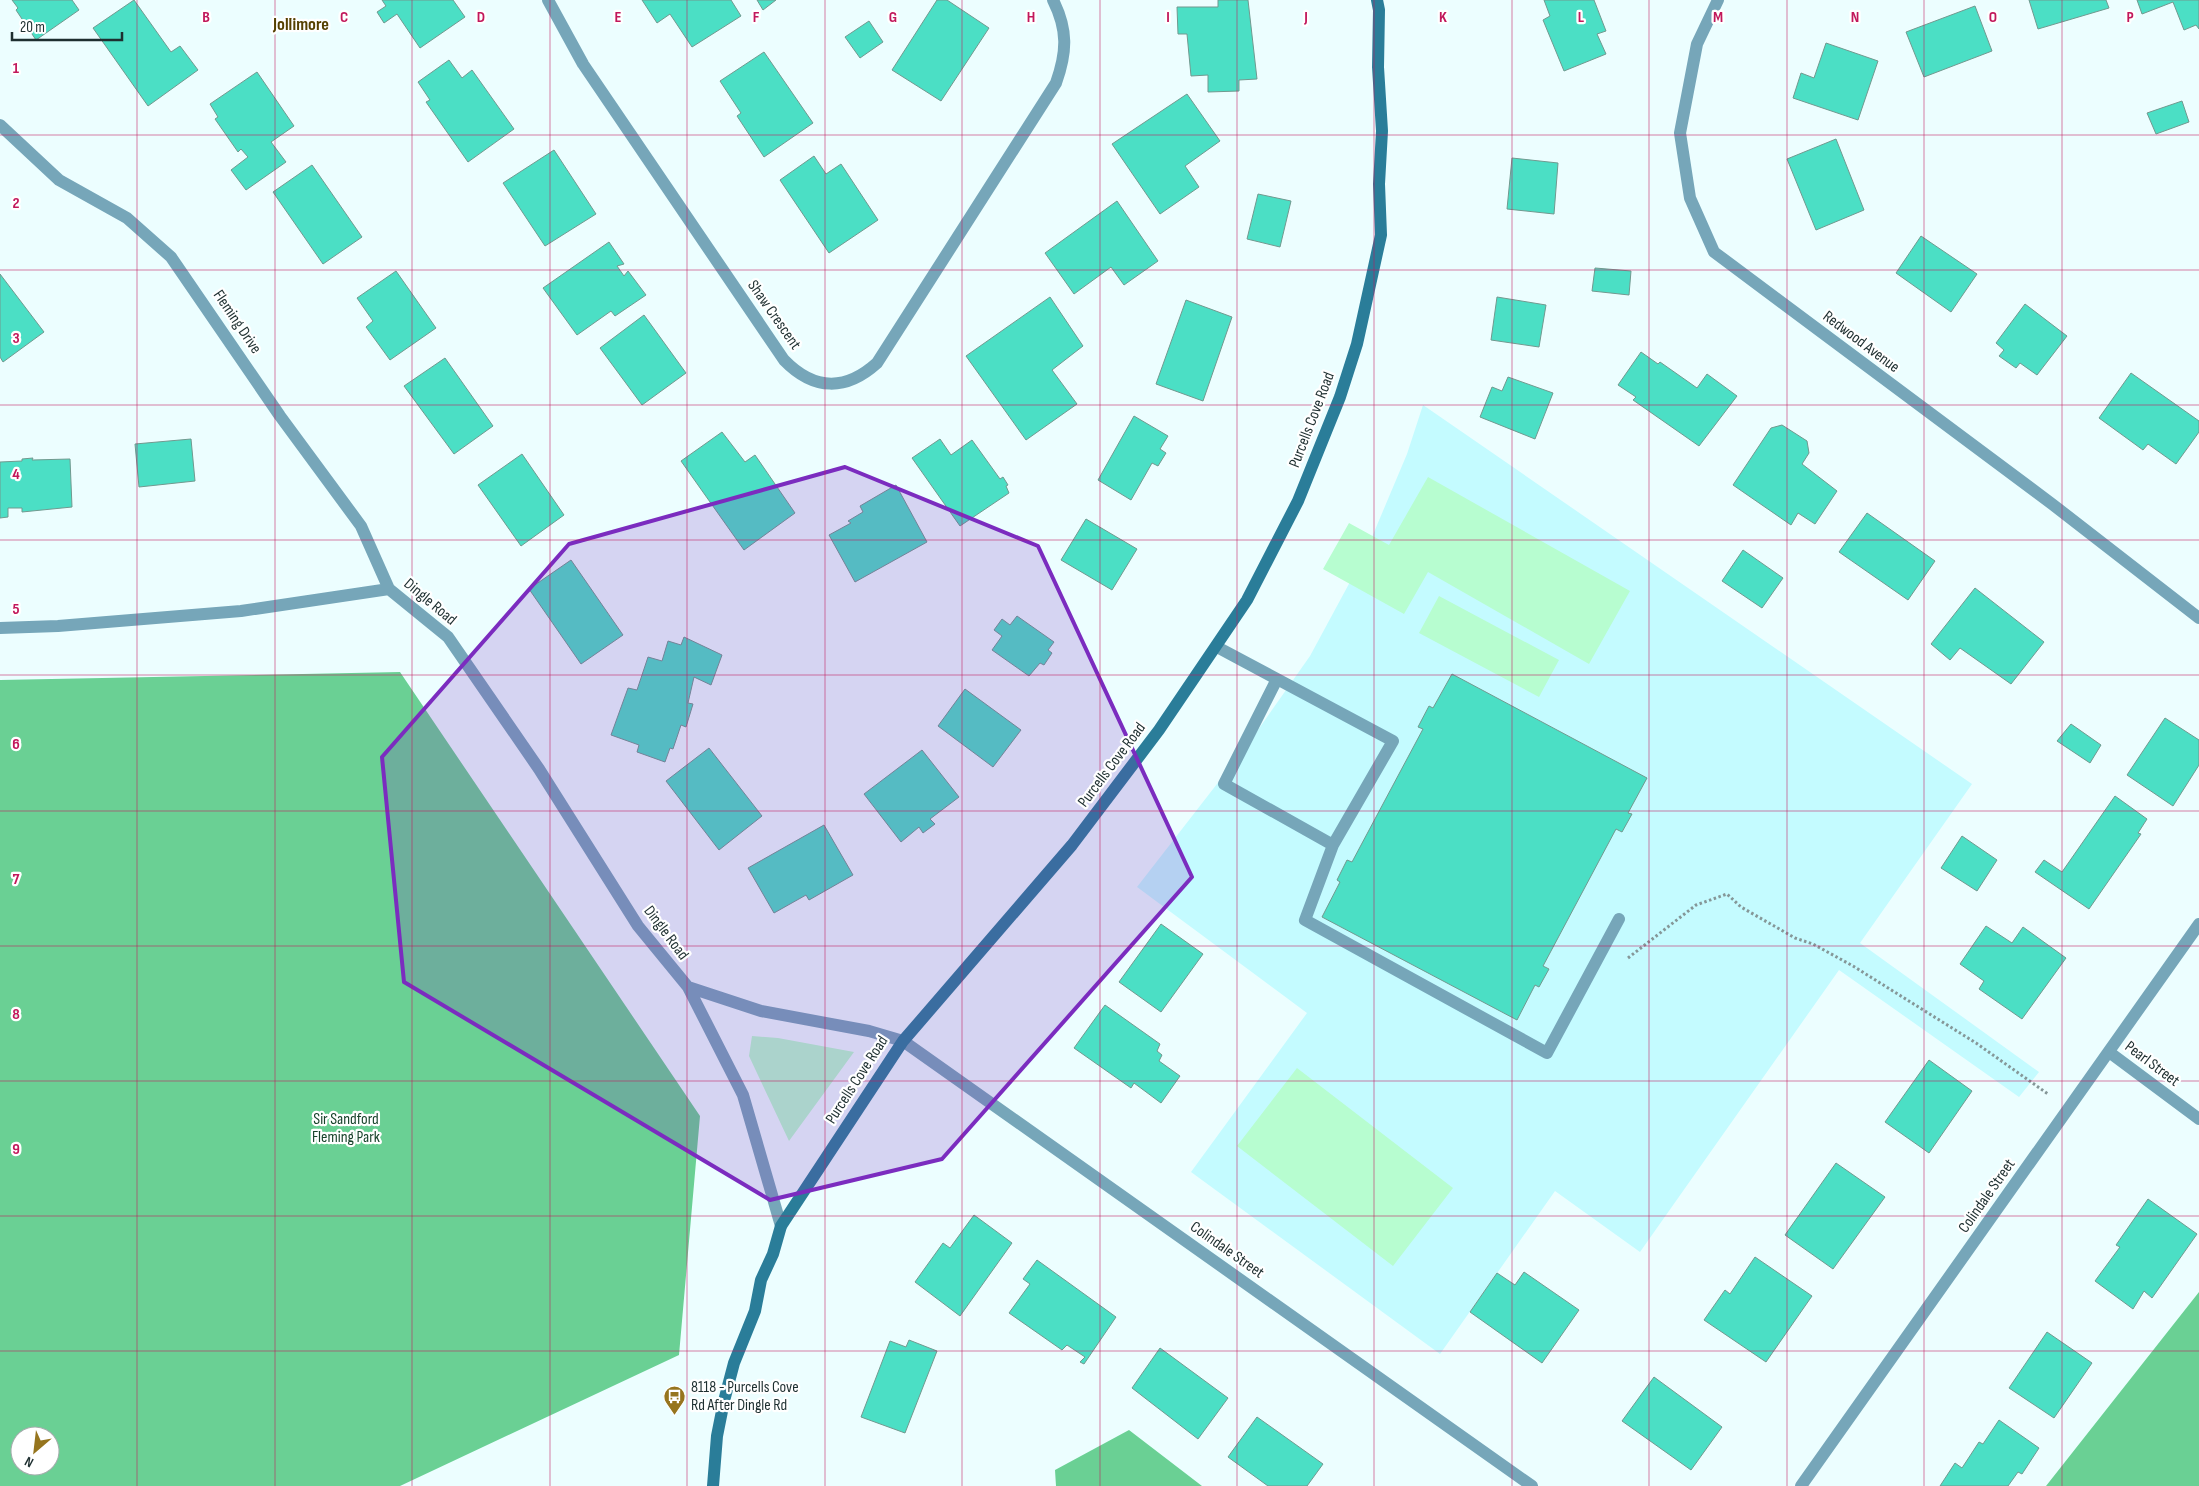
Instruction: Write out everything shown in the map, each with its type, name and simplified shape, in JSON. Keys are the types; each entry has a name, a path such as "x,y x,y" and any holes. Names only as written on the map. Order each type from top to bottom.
{"main road":[{"name":"Purcells Cove Road","path":"713,1486 717,1436 724,1401 734,1363 755,1311 761,1280 773,1254 780,1226 903,1041 1072,844 1159,730 1217,647 1247,600 1274,551 1317,459 1357,344 1381,235 1378,184 1382,131 1378,68 1379,10 1377,0"}],"street":[{"name":"Shaw Crescent","path":"548,0 583,64 784,360 795,371 811,380 829,384 847,382 864,375 877,363 1056,83 1064,61 1065,38 1061,16 1053,0"},
{"name":"Redwood Avenue","path":"1718,0 1697,44 1680,133 1690,198 1714,252 2052,504 2199,618"},
{"name":"Fleming Drive","path":"0,125 59,180 127,218 171,257 280,416 361,526 389,589"},
{"name":"Dingle Road","path":"0,628 58,626 202,615 389,589 448,637 539,769 638,926 688,987 743,1095 780,1226"},
{"path":"1217,647 1392,741 1333,845 1305,920 1548,1052 1619,919"},
{"path":"1277,679 1224,784 1333,845"},
{"name":"Colindale Street","path":"1801,1486 2199,924"},
{"path":"688,987 761,1011 869,1031 903,1041"},
{"name":"Colindale Street","path":"903,1041 1532,1486"},
{"name":"Pearl Street","path":"2109,1052 2199,1119"}],"path":[{"path":"1627,959 1696,905 1727,894 1741,908 1795,938 1813,944 1854,966 1976,1043 2069,1109"}],"highlighted area":[{"path":"845,467 1038,546 1192,877 942,1159 770,1200 404,982 382,757 569,544"}],"shaded area":[{"path":"1423,405 1972,784 1860,943 2039,1072 2019,1097 1839,970 1640,1252 1555,1191 1440,1354 1191,1172 1307,1013 1137,887 1248,744 1310,656 1364,556 1407,454"}],"green space":[{"path":"1428,477 1630,591 1589,664 1428,572 1404,614 1323,569 1349,523 1389,545"},
{"path":"1439,596 1559,660 1539,697 1419,633"},
{"name":"Sir Sandford Fleming Park","path":"400,672 700,1116 679,1355 400,1486 0,1486 0,680"},
{"path":"752,1036 778,1038 854,1052 789,1141 749,1056"},
{"path":"1297,1068 1453,1188 1393,1266 1237,1146"},
{"path":"2199,1292 2199,1486 2046,1486"},
{"path":"1129,1430 1202,1486 1056,1486 1055,1470"}],"building":[{"path":"12,0 72,0 79,10 36,40 16,10 18,8"},
{"path":"134,0 171,52 180,46 198,70 148,106 93,28"},
{"path":"382,0 453,0 465,17 420,48 397,14 384,23 377,12 386,6"},
{"path":"642,0 731,0 741,16 692,47 670,14 657,23"},
{"path":"757,0 776,0 763,10"},
{"path":"937,0 947,0 989,28 941,101 892,70"},
{"path":"1218,0 1248,0 1257,79 1239,80 1239,91 1208,92 1208,75 1191,76 1187,34 1178,34 1177,7 1218,7"},
{"path":"1544,0 1594,0 1606,31 1597,34 1606,54 1564,71 1543,20 1550,16"},
{"path":"2029,0 2106,0 2109,8 2038,29"},
{"path":"2137,0 2199,0 2199,29 2196,25 2184,30 2173,2 2142,14"},
{"path":"1975,6 1992,51 1924,77 1906,32"},
{"path":"869,21 883,42 860,58 845,37"},
{"path":"1826,43 1878,61 1858,120 1793,98 1801,73 1814,78"},
{"path":"764,52 813,123 764,157 737,116 741,113 720,81"},
{"path":"449,60 462,78 472,70 514,129 468,162 426,102 430,100 418,82"},
{"path":"257,72 294,126 271,142 286,162 246,190 231,170 248,157 241,149 238,152 215,119 218,117 210,104"},
{"path":"1187,94 1220,141 1185,166 1199,187 1160,214 1112,144"},
{"path":"2182,101 2189,122 2156,134 2147,113"},
{"path":"1836,139 1864,210 1816,230 1787,159"},
{"path":"554,150 596,214 545,246 503,183"},
{"path":"814,156 826,174 841,164 878,220 829,253 780,180"},
{"path":"1512,158 1558,163 1554,214 1507,209"},
{"path":"312,165 362,237 323,264 273,192"},
{"path":"1258,194 1291,201 1280,247 1247,239"},
{"path":"1117,201 1158,261 1124,285 1111,267 1074,294 1045,253"},
{"path":"1921,236 1977,274 1951,312 1896,273"},
{"path":"609,242 624,264 617,266 624,276 628,271 646,295 615,316 611,311 577,335 543,288"},
{"path":"1595,268 1631,271 1629,295 1592,291"},
{"path":"396,271 436,328 390,360 366,327 373,321 357,298"},
{"path":"0,274 44,332 3,362 0,357"},
{"path":"1050,297 1083,346 1052,370 1077,404 1026,440 966,356"},
{"path":"1497,297 1546,305 1539,347 1491,340"},
{"path":"1186,300 1232,317 1203,401 1156,384"},
{"path":"2025,304 2067,336 2037,375 2020,363 2016,368 1999,356 2004,350 1996,343"},
{"path":"644,315 686,373 642,405 600,348"},
{"path":"1641,352 1658,364 1660,362 1697,388 1707,374 1737,396 1699,446 1633,400 1636,397 1618,385"},
{"path":"445,358 493,426 454,454 404,386"},
{"path":"2131,373 2199,421 2199,432 2176,464 2148,444 2143,450 2099,418"},
{"path":"1508,377 1553,393 1535,439 1480,417 1492,387 1502,391"},
{"path":"1134,416 1168,436 1160,449 1166,453 1158,466 1152,463 1131,500 1098,480"},
{"path":"1782,425 1807,441 1809,453 1802,464 1837,491 1815,524 1798,513 1791,525 1733,485 1771,428"},
{"path":"722,432 745,462 755,455 795,513 744,550 681,461"},
{"path":"191,439 195,481 139,487 135,444"},
{"path":"940,439 951,455 972,440 1000,479 1003,477 1008,485 1006,486 1009,493 960,526 912,458"},
{"path":"522,454 564,515 521,546 478,485"},
{"path":"33,458 32,460 70,459 72,507 22,512 22,508 8,508 8,517 0,518 0,462 22,461 22,459"},
{"path":"896,485 927,542 855,582 829,535 851,523 848,521 863,512 860,506"},
{"path":"1867,513 1935,561 1908,600 1839,552"},
{"path":"1086,519 1137,549 1112,590 1061,560"},
{"path":"1743,550 1783,578 1762,608 1722,581"},
{"path":"571,560 623,635 581,664 529,589"},
{"path":"1975,588 2044,642 2011,684 1960,648 1950,660 1931,644"},
{"path":"1017,616 1054,642 1048,650 1052,653 1044,665 1040,663 1029,676 992,650 1002,636 994,630 1002,619 1010,625"},
{"path":"684,637 722,655 711,685 694,677 688,703 693,704 686,727 681,725 673,749 670,748 665,762 637,752 639,745 611,735 628,688 637,690 648,657 662,661 668,641 681,645"},
{"path":"1452,674 1647,778 1628,813 1632,814 1622,832 1616,829 1543,966 1549,969 1539,987 1535,985 1517,1020 1322,917 1340,882 1337,880 1347,860 1352,862 1423,729 1418,727 1429,706 1433,708"},
{"path":"965,689 1021,730 993,767 938,726"},
{"path":"2165,718 2199,740 2199,765 2173,806 2127,775"},
{"path":"2071,724 2101,745 2090,763 2057,741"},
{"path":"709,748 762,816 719,850 666,781"},
{"path":"922,750 959,797 930,819 935,824 923,833 919,827 901,842 864,794"},
{"path":"2115,796 2147,819 2138,833 2141,834 2089,909 2035,872 2044,860 2062,872"},
{"path":"824,825 853,875 809,900 806,895 774,913 748,868"},
{"path":"1962,836 1997,860 1977,891 1941,868"},
{"path":"1161,924 1203,954 1161,1012 1119,982"},
{"path":"1986,926 2012,943 2023,927 2066,958 2022,1019 1979,989 1984,981 1960,964"},
{"path":"1105,1005 1160,1044 1157,1051 1162,1055 1159,1061 1180,1076 1161,1103 1134,1083 1131,1088 1074,1048"},
{"path":"1929,1060 1972,1091 1929,1153 1885,1122"},
{"path":"1836,1163 1885,1197 1833,1269 1785,1235"},
{"path":"2148,1199 2197,1234 2152,1298 2144,1291 2133,1309 2095,1281 2120,1247 2116,1245"},
{"path":"974,1215 1012,1243 960,1316 915,1282 943,1243 950,1248"},
{"path":"1755,1257 1812,1296 1766,1362 1704,1320 1725,1290 1730,1294"},
{"path":"1037,1260 1116,1317 1084,1364 1080,1362 1085,1357 1067,1345 1062,1350 1009,1313 1030,1284 1023,1279"},
{"path":"1524,1272 1579,1310 1542,1363 1470,1312 1497,1273 1515,1285"},
{"path":"2047,1332 2092,1363 2054,1418 2009,1388"},
{"path":"909,1340 937,1351 905,1433 861,1417 890,1341 906,1347"},
{"path":"1160,1348 1228,1398 1198,1439 1132,1388"},
{"path":"1654,1377 1722,1427 1691,1470 1622,1421"},
{"path":"1257,1417 1323,1464 1307,1486 1268,1486 1228,1457"},
{"path":"1999,1420 2039,1448 2022,1474 2018,1472 2008,1486 1940,1486 1955,1463 1962,1468 1979,1442 1983,1444"}],"place":[{"name":"8118 - Purcells Cove Rd After Dingle Rd","path":"675,1415"}],"district":[{"name":"Jollimore","path":"301,24"}]}
